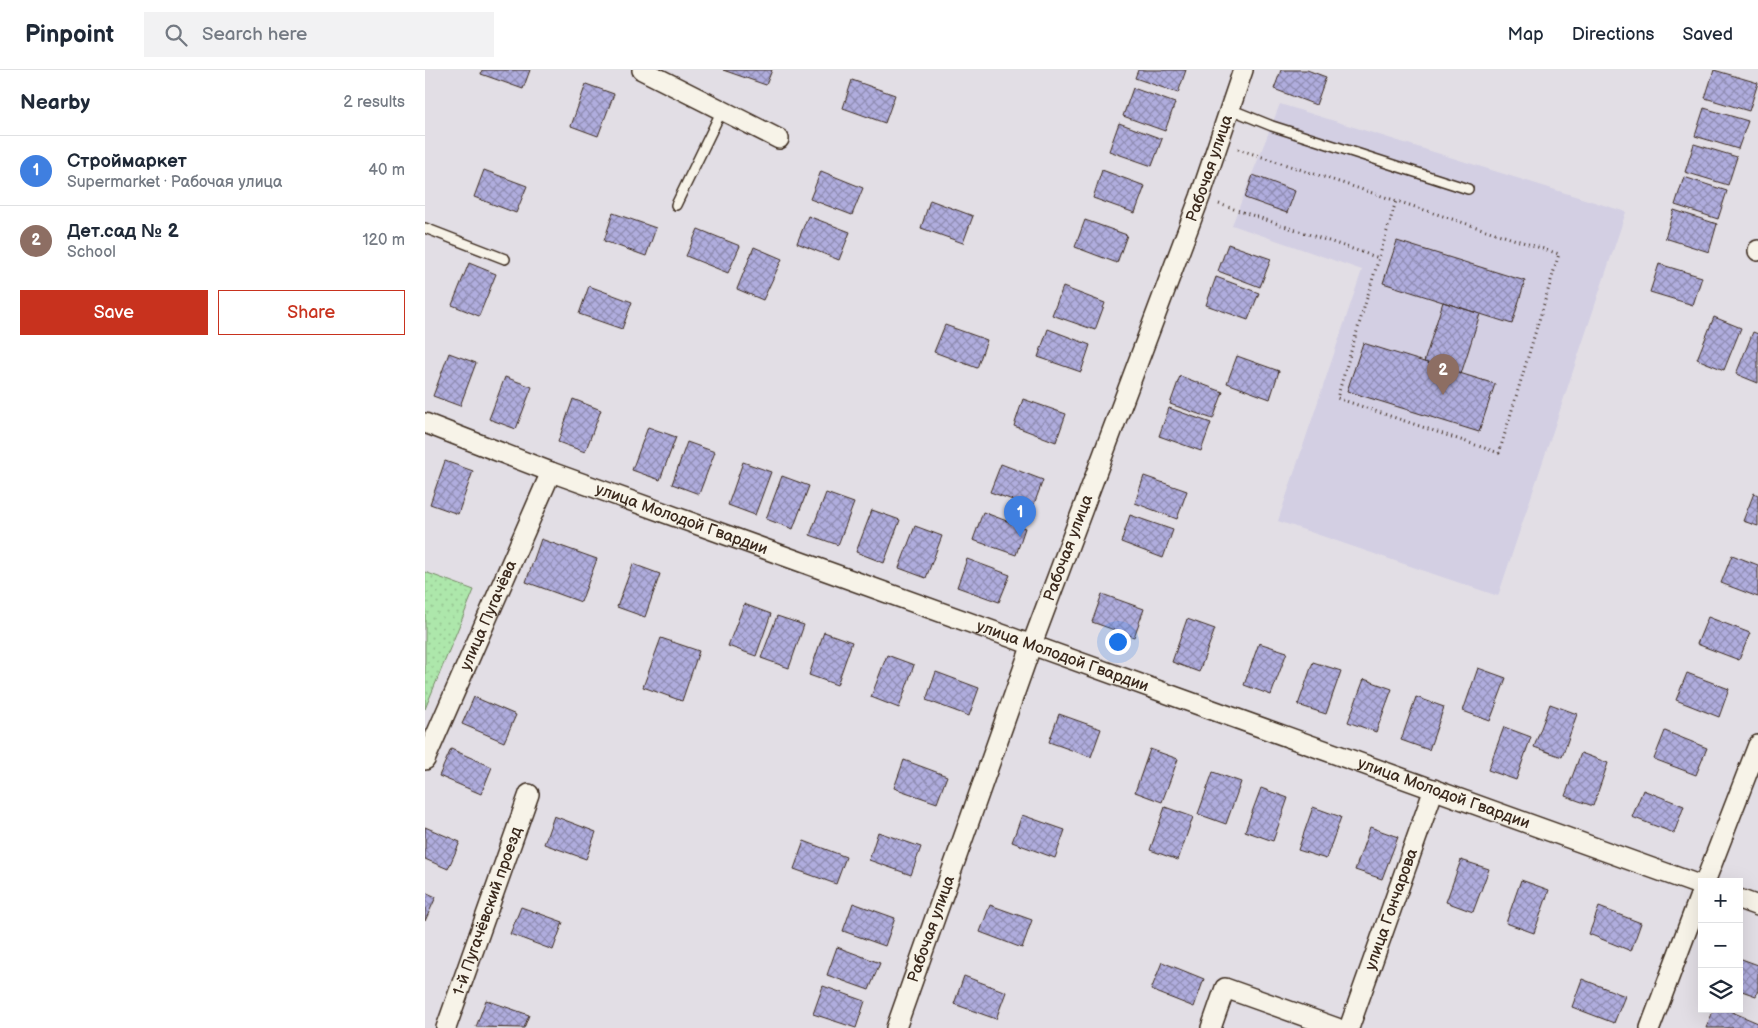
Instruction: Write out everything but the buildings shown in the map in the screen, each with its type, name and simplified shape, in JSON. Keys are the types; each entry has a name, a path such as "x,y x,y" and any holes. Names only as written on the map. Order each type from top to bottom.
{"street":[{"path":"642,70 779,139"},
{"name":"Рабочая улица","path":"896,1028 1032,644 1200,197 1243,70"},
{"name":"улица Молодой Гвардии","path":"425,423 551,472 1698,885"},
{"name":"улица Пугачёва","path":"425,760 551,472"},
{"path":"1707,878 1758,745"},
{"name":"улица Гончарова","path":"1349,1028 1433,789"},
{"name":"1-й Пугачёвский проезд","path":"446,1028 529,794"},
{"path":"1743,900 1758,906"},
{"path":"1650,1028 1698,901"},
{"path":"1211,1028 1225,988 1337,1028"}],"lane":[{"path":"1230,109 1272,126 1468,189"},
{"path":"676,205 722,110"},
{"path":"425,228 505,259"}],"path":[{"path":"1219,142 1559,254 1499,453 1337,398 1396,201"},
{"path":"1200,197 1379,258"}],"shaded area":[{"path":"1280,104 1626,212 1498,596 1278,521 1362,270 1232,225"}],"green space":[{"path":"425,572 474,590 425,709"}],"place":[{"name":"Дет.сад № 2","path":"1443,395"},
{"name":"Строймаркет","path":"1020,537"}]}
